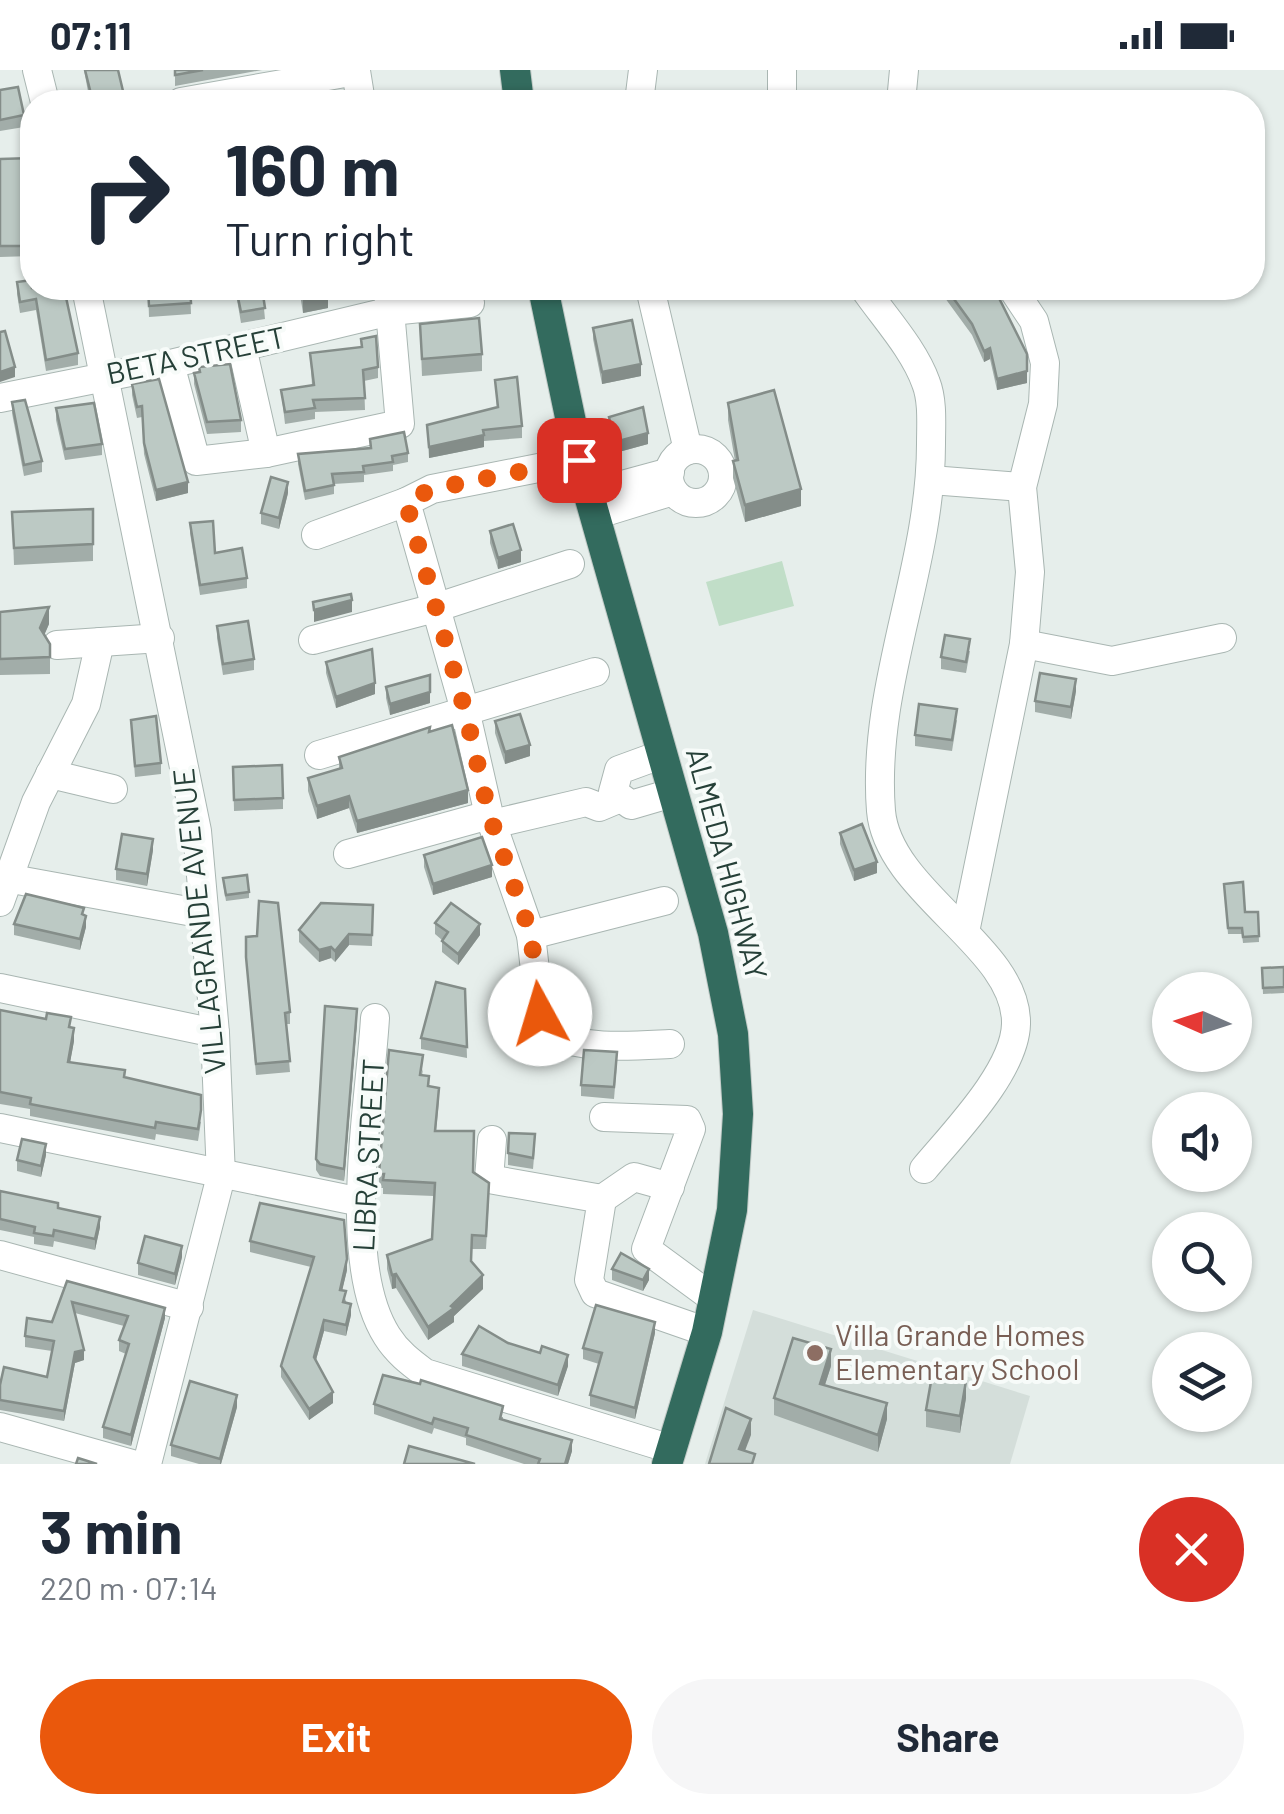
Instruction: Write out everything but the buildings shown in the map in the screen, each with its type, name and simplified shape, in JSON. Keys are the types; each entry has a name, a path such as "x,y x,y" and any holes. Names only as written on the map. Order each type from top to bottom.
{"highway":[{"name":"ALMEDA HIGHWAY","path":"546,300 579,460 604,501 660,755 713,933 733,1034 738,1114 732,1210 706,1332 669,1456"}],"street":[{"path":"249,90 356,71 359,90"},
{"name":"VILLAGRANDE AVENUE","path":"89,300 197,831 215,1032 221,1176 147,1464"},
{"name":"BETA STREET","path":"0,398 242,347 387,300"},
{"path":"170,364 196,461 266,453 400,424 390,300"},
{"name":"BETA STREET","path":"410,300 470,303"},
{"path":"604,501 677,471 652,300"},
{"path":"872,300 927,384 931,480 880,741 882,817 894,858 965,932 1010,990 1016,1023 1010,1057 924,1169"},
{"path":"965,932 1024,644 1030,572 1022,486 1040,419 1045,364 1034,321 1020,300"},
{"path":"242,347 266,453"},
{"path":"316,535 432,489 579,460"},
{"path":"931,480 1022,486"},
{"path":"406,502 466,714 490,820 531,935 540,1014 547,1032 581,1044 670,1044"},
{"path":"313,640 435,608 570,564"},
{"path":"58,645 160,638"},
{"path":"1024,644 1112,661 1222,638"},
{"path":"100,642 86,704 36,802 6,891 204,914"},
{"path":"319,755 466,714 595,672"},
{"path":"616,791 619,770 660,755"},
{"path":"50,774 113,789"},
{"path":"348,854 586,802 593,789 616,791 636,804 672,793"},
{"path":"531,935 664,902"},
{"path":"0,988 215,1032"},
{"name":"LIBRA STREET","path":"376,1018 361,1202 364,1276 385,1332 400,1354 425,1374 669,1456"},
{"path":"604,1117 687,1120 691,1129 646,1249 714,1299"},
{"path":"0,1128 361,1202"},
{"path":"492,1140 489,1179 602,1199 634,1177 670,1187"},
{"path":"602,1199 589,1280 595,1293 706,1332"},
{"path":"0,1255 189,1307"},
{"path":"0,1427 132,1464"}],"shaded area":[{"name":"Villa Grande Homes Elementary School","path":"753,1310 1030,1396 1010,1464 705,1464"}],"green space":[{"path":"782,561 794,606 719,626 706,582"}],"place":[{"name":"Villa Grande Homes Elementary School","path":"815,1353"}],"route":[{"path":"540,1014 531,935 489,814 466,714 406,502 432,489 579,460"}]}
